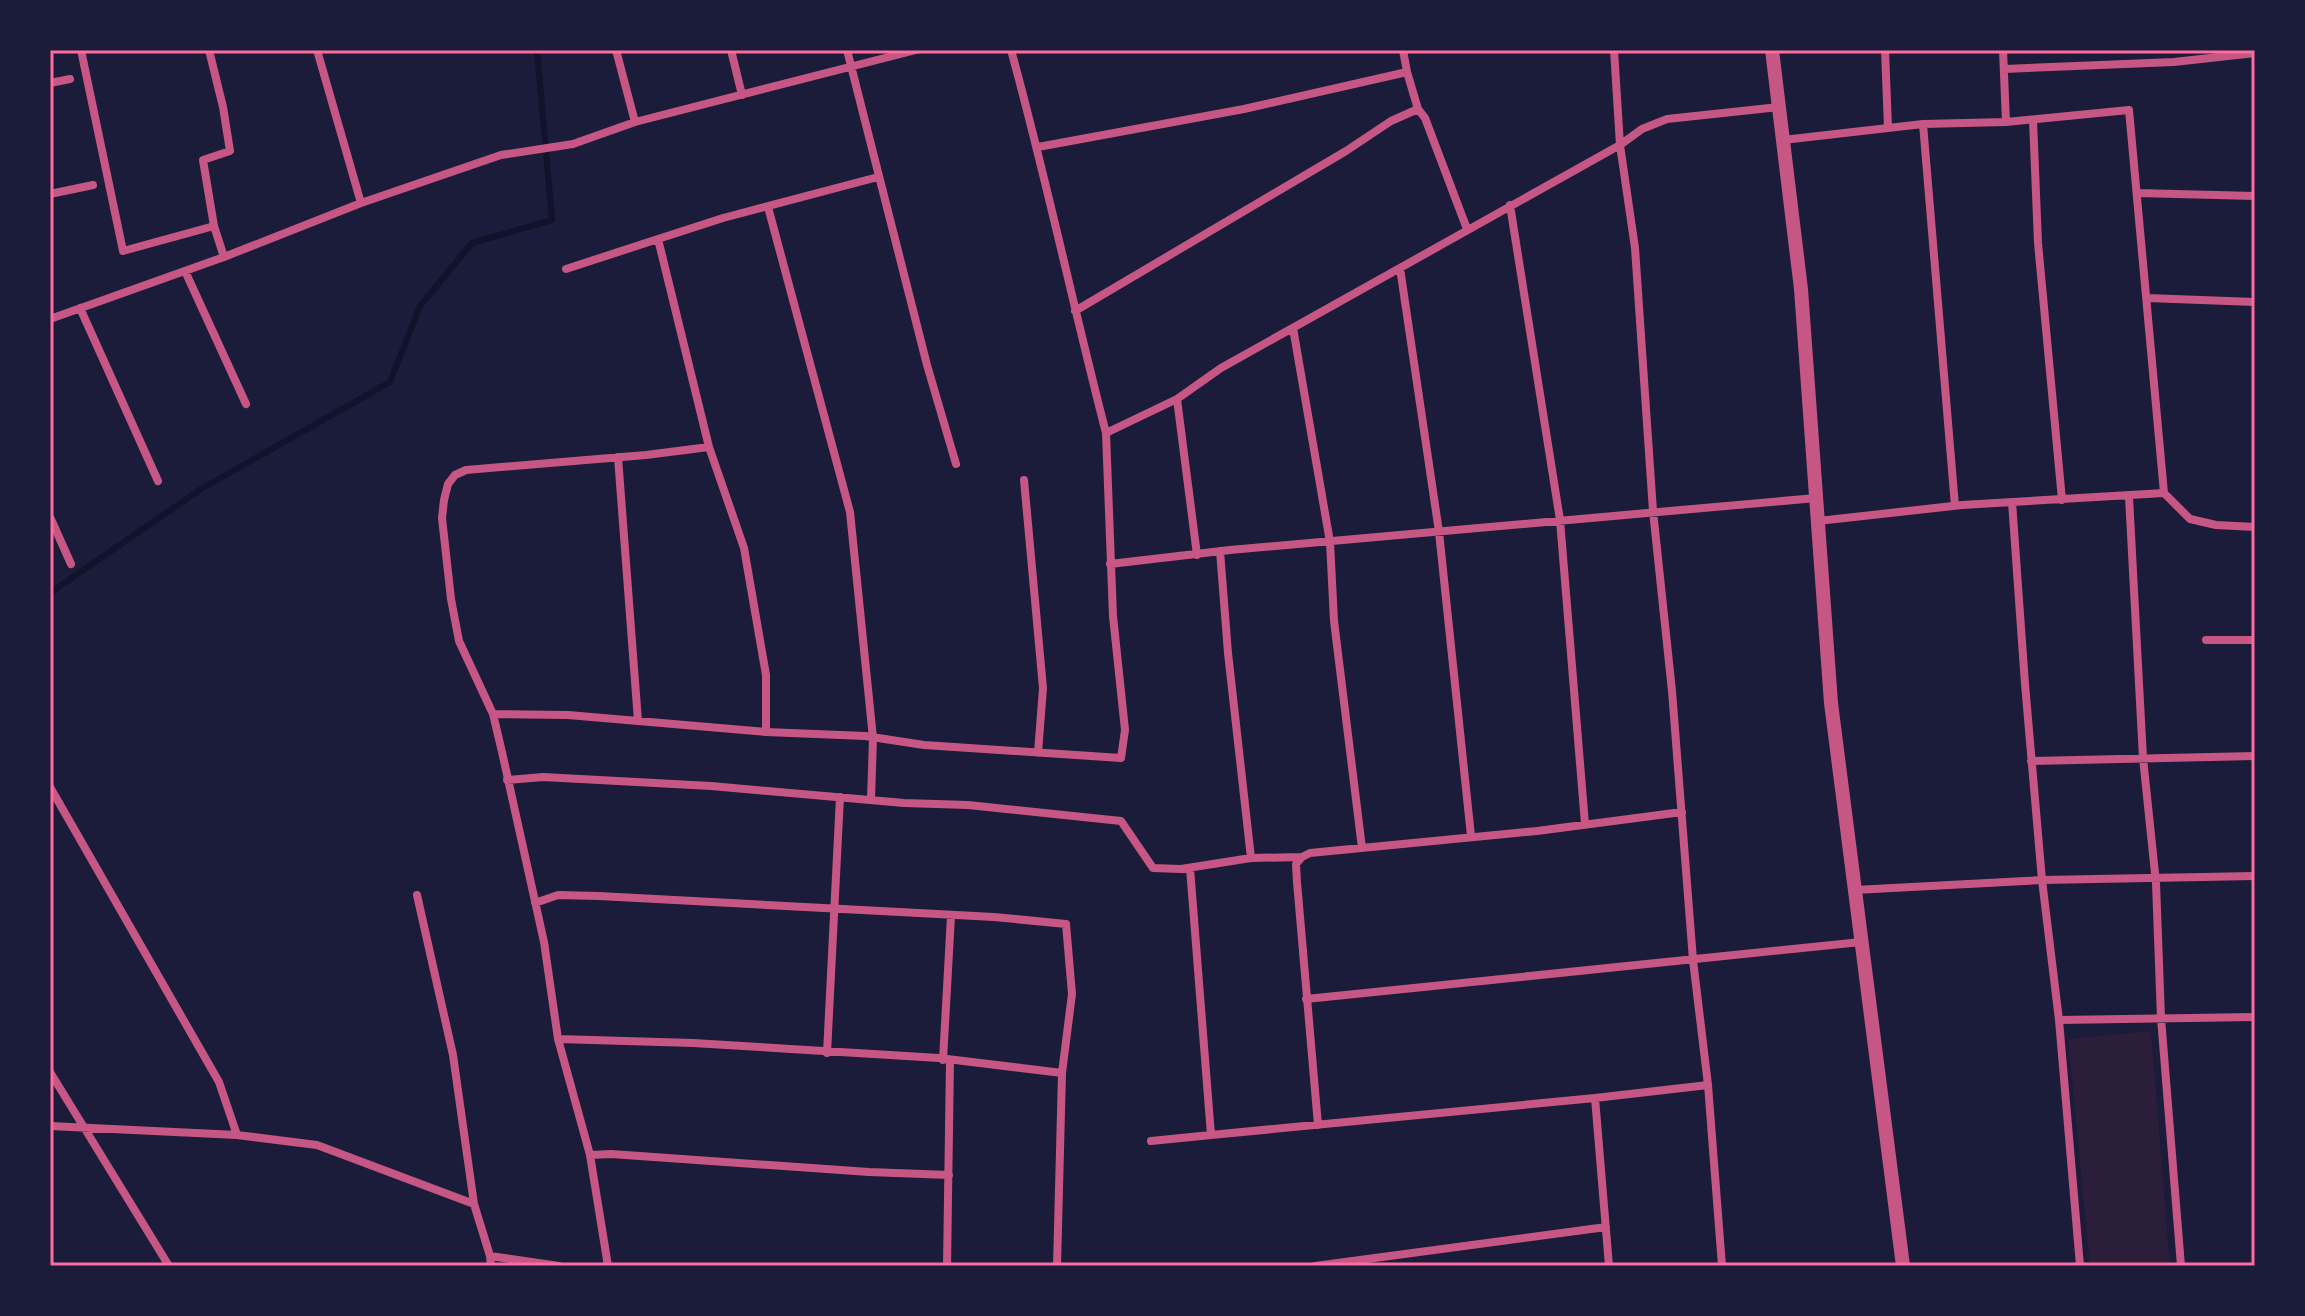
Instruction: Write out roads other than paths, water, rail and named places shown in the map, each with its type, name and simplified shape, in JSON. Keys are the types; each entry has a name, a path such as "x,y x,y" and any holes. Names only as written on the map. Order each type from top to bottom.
{"street":[{"path":"81,50 123,251 214,226"},
{"path":"209,50 230,151 203,160 214,226 224,257"},
{"path":"317,50 361,203"},
{"path":"616,50 635,122"},
{"path":"731,50 742,95"},
{"path":"847,50 956,464"},
{"path":"50,319 224,257 361,203 501,155 573,144 635,122 916,50"},
{"path":"493,714 568,715 1121,758 1125,730 1110,564 1106,433 1038,147 1011,50"},
{"path":"1403,50 1418,109 1431,133 1467,229"},
{"path":"1614,50 1620,145 1635,248 1653,511 1693,960 1708,1085 1722,1266"},
{"path":"1772,50 1801,289 1831,703 1903,1266"},
{"path":"1885,50 1888,128"},
{"path":"2003,50 2006,122"},
{"path":"2004,69 2174,62 2255,53"},
{"path":"1038,147 1244,109 1407,72"},
{"path":"50,83 70,79"},
{"path":"1106,433 1177,399 1221,368 1620,145 1642,129 1667,119 1779,107"},
{"path":"1075,311 1346,151 1391,121 1418,109"},
{"path":"1783,140 1923,124 2006,122 2129,110 2164,493 2190,519 2216,525 2255,527"},
{"path":"2033,120 2038,243 2062,500"},
{"path":"1923,124 1955,506"},
{"path":"566,269 723,218 878,177"},
{"path":"50,194 93,185"},
{"path":"2137,193 2255,196"},
{"path":"1510,205 1560,520 1585,824"},
{"path":"768,207 850,512 873,738 871,800"},
{"path":"658,239 709,447 744,548 766,675 766,732"},
{"path":"1400,268 1439,532 1471,836"},
{"path":"185,271 246,404"},
{"path":"2147,298 2255,302"},
{"path":"80,308 158,481"},
{"path":"1293,328 1330,542 1334,621 1362,848"},
{"path":"1177,399 1197,555"},
{"path":"608,1266 590,1155 558,1039 544,942 493,714 459,641 442,518 448,484 455,475 466,470 709,447"},
{"path":"618,457 638,721"},
{"path":"1024,480 1043,688 1038,753"},
{"path":"1818,521 1955,506 2164,493"},
{"path":"2129,497 2143,758 2156,878 2161,1018 2181,1266"},
{"path":"1110,564 1220,551 1816,498"},
{"path":"2012,502 2031,761 2059,1020 2080,1266"},
{"path":"50,517 71,564"},
{"path":"1220,551 1251,858"},
{"path":"2206,640 2255,640"},
{"path":"2031,761 2255,756"},
{"path":"507,780 543,777 711,786 968,805 1121,821 1153,868 1190,868 1251,858 1302,857"},
{"path":"50,787 219,1082 237,1135"},
{"path":"827,1053 840,797"},
{"path":"1318,1125 1296,864 1302,857 1310,853 1682,812"},
{"path":"1190,868 1211,1135"},
{"path":"1855,890 2042,880 2255,876"},
{"path":"417,895 453,1055 474,1204 491,1261 559,1266"},
{"path":"535,903 558,895 994,917 1066,924 1072,994 1062,1073 1057,1266"},
{"path":"947,1266 951,916"},
{"path":"1306,999 1861,942"},
{"path":"2059,1020 2255,1017"},
{"path":"558,1039 693,1043 947,1060 1062,1073"},
{"path":"50,1072 169,1266"},
{"path":"1151,1141 1708,1085"},
{"path":"1595,1098 1609,1266"},
{"path":"50,1126 237,1135 317,1145 474,1204"},
{"path":"590,1155 949,1175"},
{"path":"1315,1266 1606,1227"}],"waterway":[{"path":"50,593 201,489 390,382 420,306 472,243 552,220 537,50"}]}
